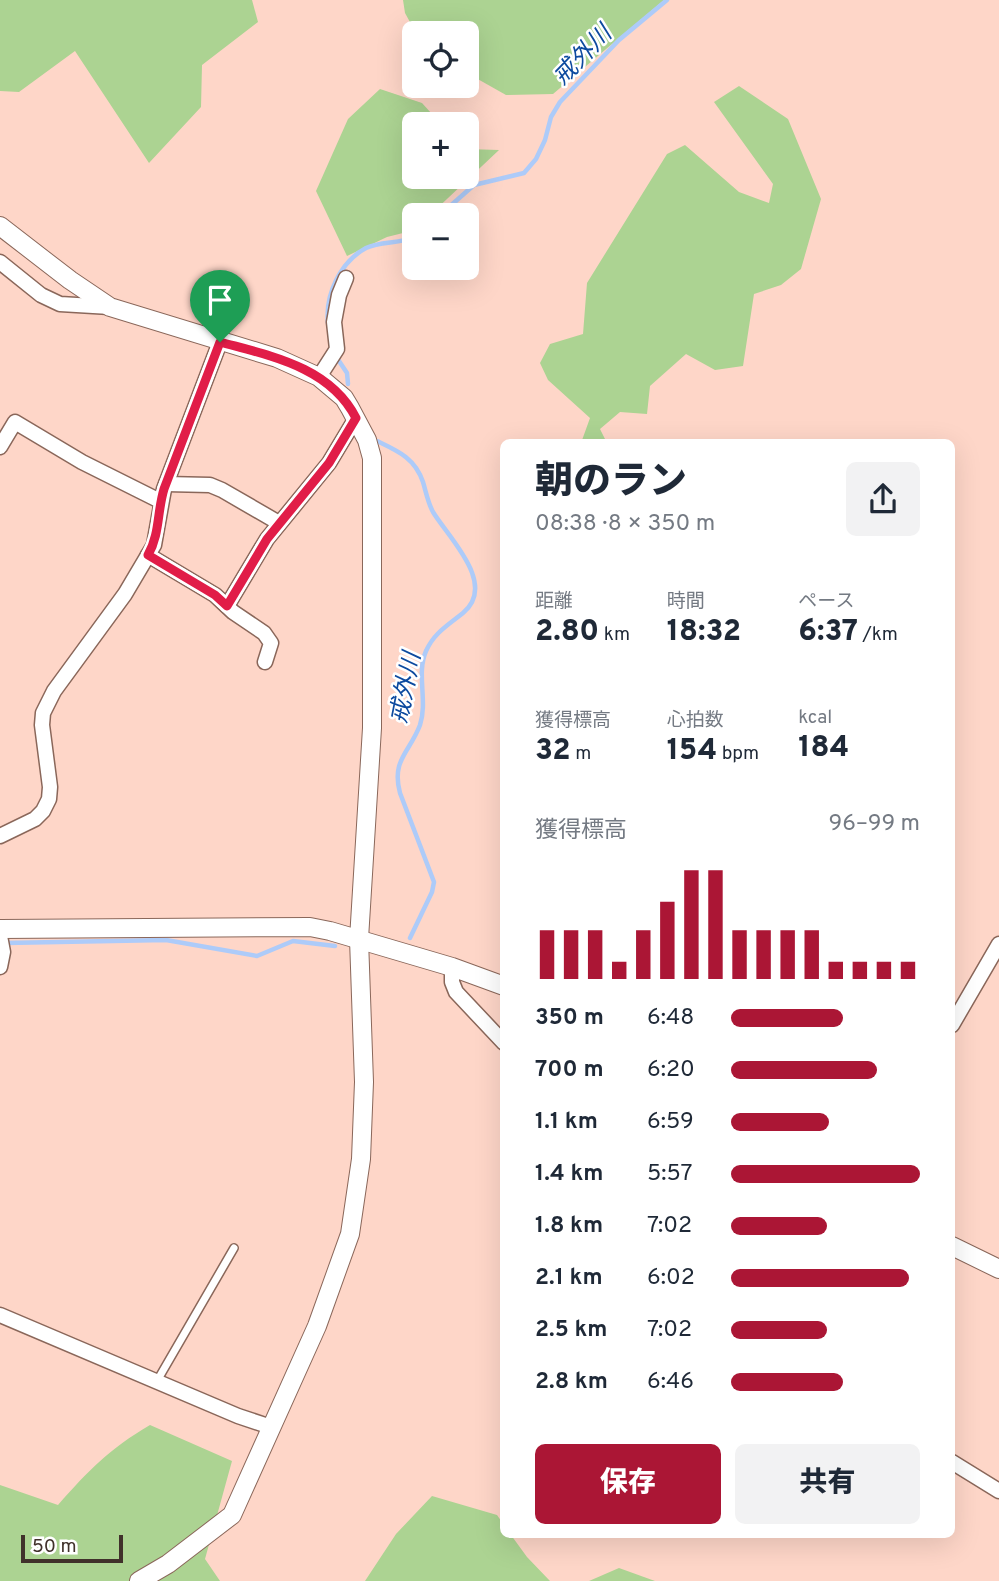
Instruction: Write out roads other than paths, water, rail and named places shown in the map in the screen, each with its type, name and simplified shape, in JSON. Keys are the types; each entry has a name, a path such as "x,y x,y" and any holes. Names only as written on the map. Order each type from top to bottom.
{"street":[{"path":"0,226 69,280 110,307"},
{"path":"0,262 41,295 60,304 110,307 277,358 319,377 344,398 367,440 372,458 372,728 359,939 364,1082 361,1159 350,1234 317,1326 232,1515 167,1564 139,1581"},
{"path":"319,377 334,354 334,322 339,295 346,278"},
{"path":"0,836 35,819 49,799 50,787 42,725 47,702 125,594 148,555 157,534 160,501 220,342"},
{"path":"227,606 258,553 329,463 356,418"},
{"path":"0,447 15,422 82,462 160,501"},
{"path":"166,484 196,484 222,490 279,523"},
{"path":"148,555 215,595 269,637 271,643 265,662"},
{"path":"0,929 310,927 452,967 500,985"},
{"path":"0,936 3,952 0,967"},
{"path":"955,1020 999,944"},
{"path":"452,967 452,982 456,992 500,1039"},
{"path":"955,1247 999,1269"},
{"path":"0,1314 271,1427"},
{"path":"955,1464 999,1491"}],"lane":[{"path":"157,1381 234,1248"}],"waterway":[{"name":"戒外川","path":"454,203 474,185 524,173 536,159 551,117 560,102 619,40 667,0"},
{"name":"戒外川","path":"328,323 332,291 336,280 349,262 366,248 402,241"},
{"name":"戒外川","path":"335,355 347,373 348,384"},
{"name":"戒外川","path":"377,441 399,452 420,474 433,512 467,561 475,588 472,601 463,613 437,634 426,651 422,669 423,707 420,725 398,772 400,793 434,882 432,892 410,938"},
{"name":"戒外川","path":"5,943 166,940 257,956 293,941 335,946"}]}
